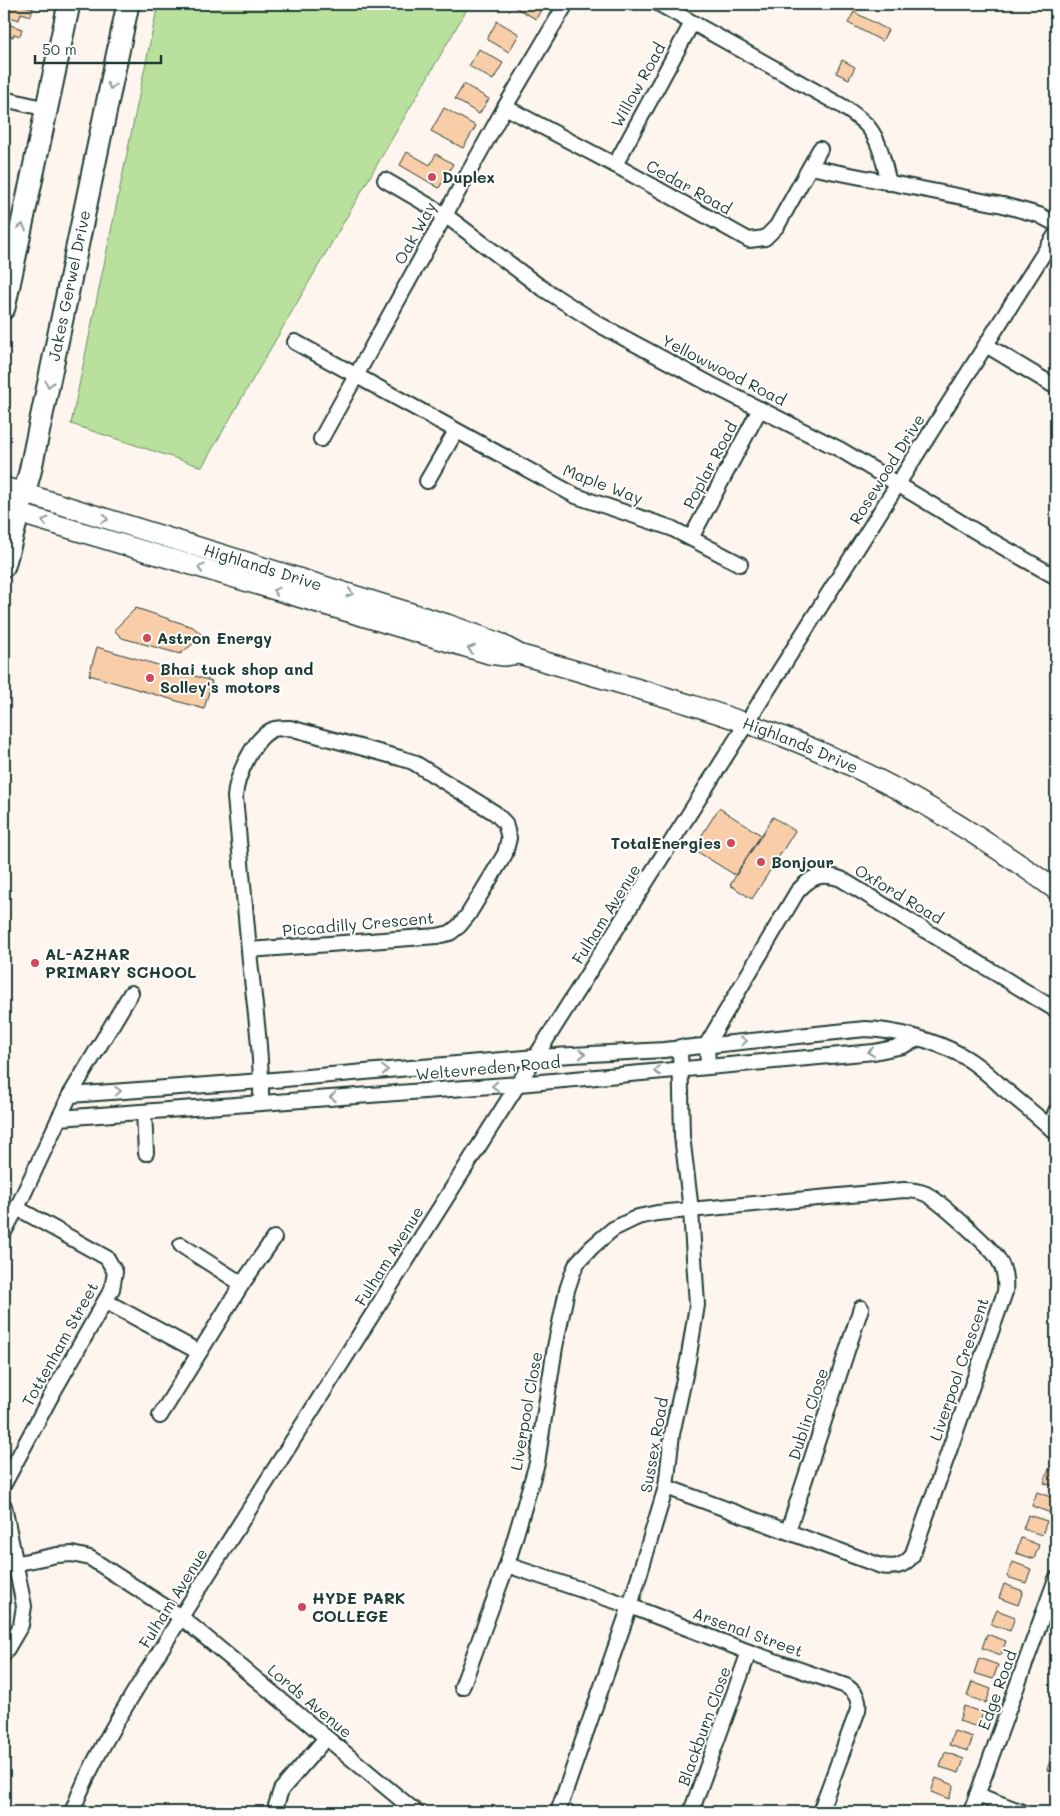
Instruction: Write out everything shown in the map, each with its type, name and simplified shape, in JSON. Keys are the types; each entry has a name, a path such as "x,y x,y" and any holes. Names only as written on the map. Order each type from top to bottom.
{"main road":[{"path":"4,308 69,4"},
{"name":"Jakes Gerwel Drive","path":"4,566 12,511 25,493 128,4"},
{"name":"Highlands Drive","path":"4,487 447,624 497,642 519,654 746,723 798,742 850,765 906,794 981,838 1056,890"},
{"name":"Highlands Drive","path":"12,511 489,654 504,656 519,654"}],"street":[{"name":"Oak Way","path":"320,439 505,107 566,4"},
{"path":"659,4 842,106 858,117 869,127 877,141 889,183"},
{"name":"Willow Road","path":"615,165 692,23"},
{"path":"4,99 47,109"},
{"name":"Cedar Road","path":"505,107 615,165 749,240 765,238 777,226 820,149"},
{"path":"810,167 1003,205 1039,215 1056,224"},
{"name":"Yellowwood Road","path":"385,180 445,215 539,286 600,325 832,446 1056,577"},
{"name":"Rosewood Drive","path":"746,723 1056,234"},
{"name":"Maple Way","path":"295,342 576,496 650,520 691,538 740,564"},
{"path":"986,345 1056,387"},
{"name":"Poplar Road","path":"691,538 760,409"},
{"path":"428,481 456,431"},
{"name":"Fulham Avenue","path":"72,1812 82,1786 106,1737 746,723"},
{"name":"Piccadilly Crescent","path":"249,950 437,936 450,933 468,915 505,854 510,838 507,827 495,814 413,762 290,728 272,730 265,734 256,744 236,786 235,796 249,950 262,1081 261,1102"},
{"name":"Oxford Road","path":"707,1044 797,892 806,881 829,875 841,879 1056,1010"},
{"path":"4,1232 70,1095 132,993"},
{"name":"Weltevreden Road","path":"70,1095 262,1081 536,1057 664,1050 865,1029 898,1032 940,1045 962,1056 985,1072 1053,1130"},
{"name":"Weltevreden Road","path":"59,1118 519,1084 874,1052 903,1046 918,1039"},
{"path":"707,1044 708,1066"},
{"name":"Sussex Road","path":"558,1812 630,1606 666,1487 672,1434 688,1361 697,1305 691,1210 682,1136 680,1047"},
{"path":"1053,1130 1056,1111"},
{"path":"144,1112 146,1152"},
{"name":"Liverpool Crescent","path":"666,1487 881,1566 896,1567 908,1561 912,1556 1002,1299 1006,1281 998,1258 990,1249 938,1202 928,1195 916,1191 904,1190 691,1210"},
{"name":"Tottenham Street","path":"4,1484 51,1396 106,1301 112,1289 115,1272 107,1258 17,1208"},
{"name":"Liverpool Close","path":"462,1687 507,1565 537,1463 555,1347 567,1290 577,1263 592,1247 624,1222 644,1216 691,1210"},
{"path":"160,1416 242,1284 274,1238"},
{"path":"181,1245 242,1284"},
{"path":"106,1301 199,1352"},
{"name":"Dublin Close","path":"788,1531 861,1308"},
{"path":"4,1506 9,1565 21,1588 24,1606 24,1616 21,1625 4,1654"},
{"name":"Lords Avenue","path":"9,1565 57,1555 82,1555 90,1558 181,1617 416,1812"},
{"name":"Arsenal Street","path":"507,1565 630,1606 749,1652 846,1686 856,1695 859,1705 858,1710 820,1812"},
{"name":"Edge Road","path":"971,1812 1056,1579"},
{"name":"Blackburn Close","path":"691,1812 749,1652"},
{"path":"274,1812 281,1790 326,1738"},
{"path":"977,1795 1022,1812"}],"green space":[{"path":"158,4 470,4 202,467 71,424"}],"building":[{"path":"4,4 15,4 33,8 31,16 21,13 19,20 4,15"},
{"path":"509,4 544,4 536,19"},
{"path":"854,12 888,30 882,41 848,23"},
{"path":"497,21 519,34 509,52 487,39"},
{"path":"10,25 22,29 20,36 14,34 13,37 6,35"},
{"path":"479,49 503,63 493,80 469,66"},
{"path":"842,60 855,67 849,79 836,73"},
{"path":"464,84 489,99 479,114 455,99"},
{"name":"Duplex","path":"444,108 476,126 463,148 431,131"},
{"name":"Duplex","path":"407,152 430,165 436,154 453,164 439,188 400,165"},
{"path":"136,608 193,627 203,636 180,654 122,638 114,630"},
{"name":"Bhai tuck shop and Solley's motors","path":"97,647 212,681 204,709 89,675"},
{"path":"719,808 761,835 735,875 693,849"},
{"path":"773,817 795,831 752,899 730,885"},
{"path":"1049,1469 1056,1471 1056,1487 1044,1483"},
{"path":"1037,1492 1056,1499 1051,1513 1032,1506"},
{"path":"1028,1515 1047,1521 1042,1535 1023,1529"},
{"path":"1021,1538 1039,1545 1034,1559 1016,1553"},
{"path":"1013,1562 1031,1569 1026,1583 1007,1577"},
{"path":"1004,1584 1023,1591 1018,1605 999,1598"},
{"path":"997,1610 1015,1617 1010,1631 991,1624"},
{"path":"987,1634 1006,1641 1001,1655 982,1648"},
{"path":"979,1658 998,1665 993,1679 974,1673"},
{"path":"972,1682 991,1689 986,1703 967,1696"},
{"path":"964,1706 983,1713 978,1727 959,1721"},
{"path":"954,1731 973,1737 968,1751 949,1745"},
{"path":"945,1752 964,1759 959,1773 940,1767"},
{"path":"1052,1755 1056,1757 1056,1773 1047,1770"},
{"path":"936,1778 954,1785 949,1799 931,1792"}],"place":[{"name":"Duplex","path":"432,177"},
{"name":"Astron Energy","path":"147,638"},
{"name":"Bhai tuck shop and Solley's motors","path":"150,678"},
{"name":"TotalEnergies","path":"731,843"},
{"name":"Bonjour","path":"761,862"},
{"name":"AL-AZHAR PRIMARY SCHOOL","path":"35,963"},
{"name":"HYDE PARK COLLEGE","path":"302,1607"}]}
